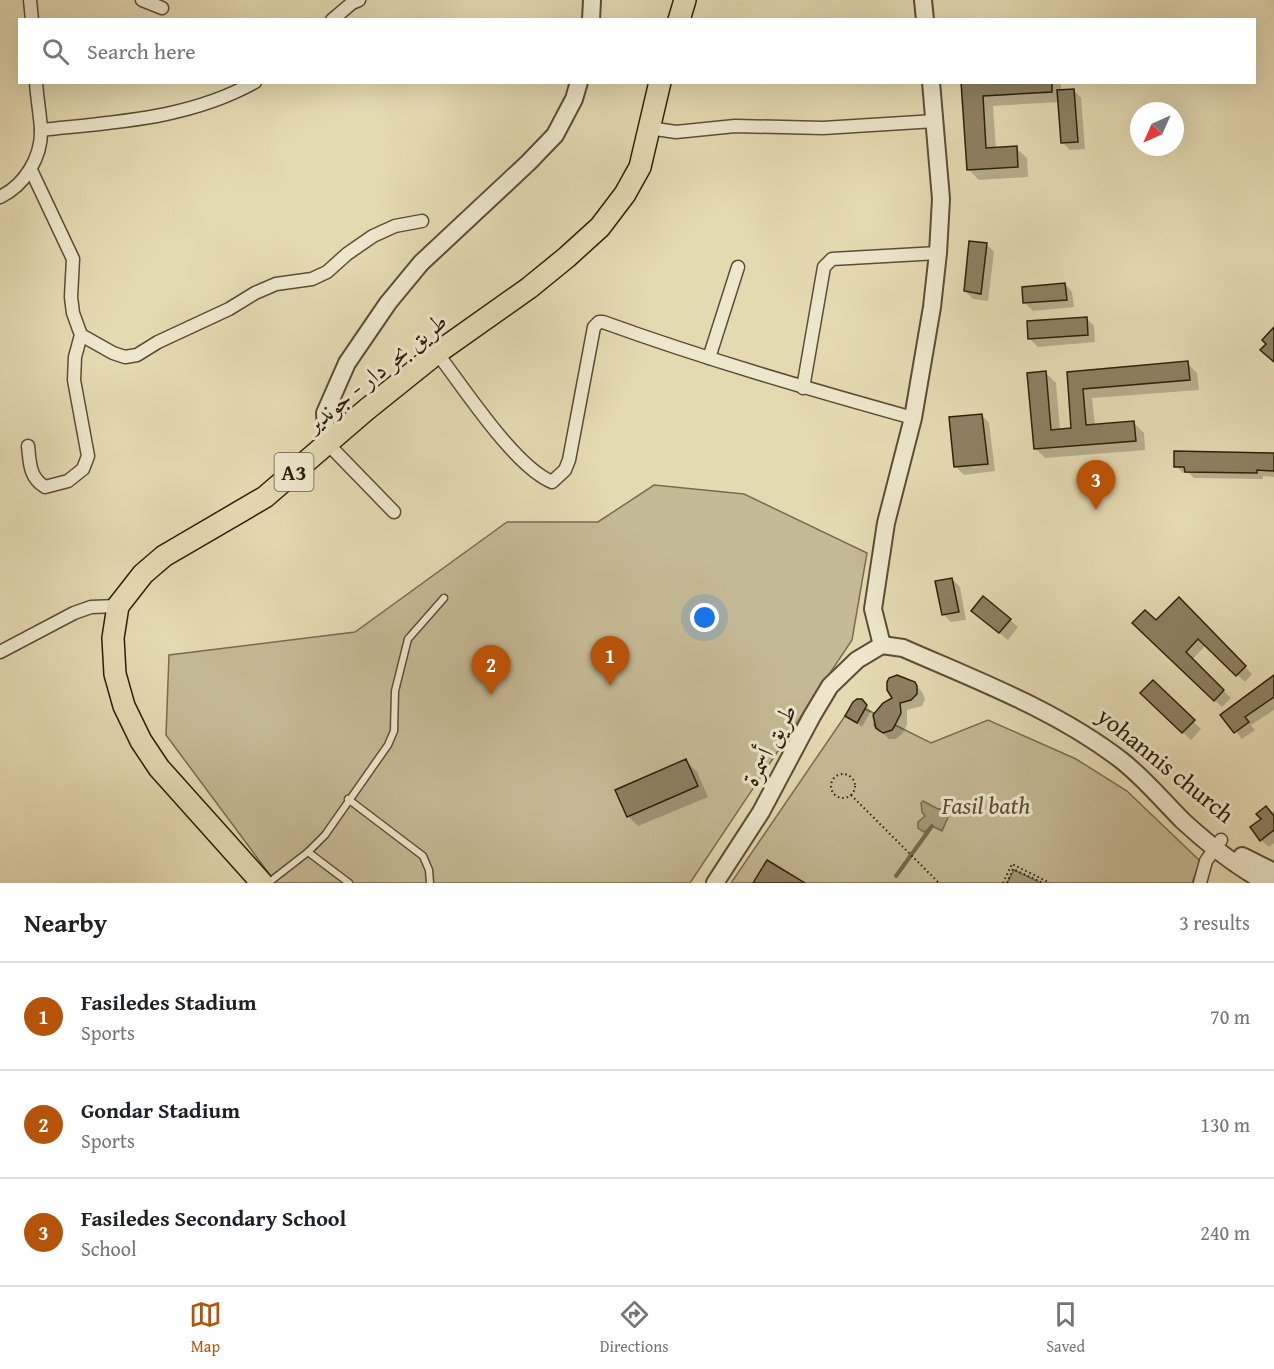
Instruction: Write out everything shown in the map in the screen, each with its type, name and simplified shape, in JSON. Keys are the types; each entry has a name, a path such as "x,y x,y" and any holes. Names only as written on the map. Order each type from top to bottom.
{"highway":[{"path":"680,18 686,0"},
{"name":"طريق بحر دار - جوندير","path":"262,883 159,768 141,741 123,706 115,675 113,638 118,606 143,574 164,556 265,497 437,353 529,288 600,226 625,194 640,167 660,84"}],"street":[{"path":"30,0 32,18"},
{"path":"142,0 162,8"},
{"path":"334,18 359,0"},
{"path":"591,18 592,0"},
{"path":"923,0 925,18"},
{"path":"0,197 8,193 31,170 38,149 41,130 36,84"},
{"path":"41,130 176,113 210,104 235,94 252,84"},
{"path":"394,512 327,443 325,412 348,363 388,303 421,262 555,135 574,99 578,84"},
{"path":"931,84 941,199 938,253 932,307 913,418 886,523 873,609 882,645 903,648 1025,702 1078,729 1123,762 1185,822 1218,844 1243,869 1267,883"},
{"path":"649,128 676,132 735,126 823,128 935,121"},
{"path":"28,446 31,474 38,483 45,487 68,481 83,469 88,456 74,380 75,357 81,335 71,297 73,259 31,170"},
{"path":"81,335 113,353 125,357 137,355 158,342 229,309 255,292 276,284 312,279 327,272 347,254 373,236 395,226 422,222"},
{"path":"803,388 824,267 827,262 832,259 938,253"},
{"path":"709,358 738,267"},
{"path":"437,353 510,448 540,477 552,482 565,470 569,460 584,373 596,324 603,322 803,388 913,418"},
{"path":"0,652 74,613 91,607 118,606"},
{"name":"طريق أسمرة","path":"715,883 761,812 830,686 857,660 882,645"},
{"path":"1200,883 1206,861 1218,844"},
{"name":"yohannis church","path":"1218,844 1274,872"}],"lane":[{"path":"268,883 308,852 324,835 380,757 394,731 395,692 408,639 444,598"},
{"path":"348,799 423,856 429,870 430,883"},
{"path":"308,852 349,883"}],"path":[{"path":"843,773 852,777 855,786 851,795 842,798 834,794 831,785 834,776 843,773"},
{"path":"851,795 939,883"},
{"path":"1005,883 1012,864 1050,883"},
{"path":"1010,871 1013,869 1043,883"}],"green space":[{"path":"654,485 744,494 867,553 852,640 690,883 276,883 166,735 169,655 355,632 507,522 598,522"},
{"name":"Fasil bath","path":"865,709 876,714 874,725 882,732 890,730 895,725 931,743 988,720 1076,759 1127,791 1200,861 1192,883 731,883 845,716 857,723"}],"shaded area":[{"path":"923,801 938,809 945,809 949,815 942,831 932,826 924,832 918,828 918,822 925,816 922,812 921,803"},
{"path":"1014,870 1041,883 1007,883"}],"building":[{"path":"961,84 1052,84 1052,92 983,96 986,148 1017,146 1018,167 967,170"},
{"path":"1074,89 1078,142 1061,143 1057,90"},
{"path":"969,241 987,243 981,294 964,291"},
{"path":"1065,283 1067,300 1023,303 1022,287"},
{"path":"1087,317 1088,335 1028,339 1027,321"},
{"path":"1274,327 1274,362 1260,350 1266,344 1262,340"},
{"path":"1188,361 1190,380 1083,389 1086,425 1134,421 1136,441 1034,449 1027,373 1046,371 1051,430 1071,428 1067,372"},
{"path":"982,414 988,464 954,467 949,417"},
{"path":"1174,451 1274,453 1274,471 1257,470 1257,473 1185,472 1184,467 1174,467"},
{"path":"952,578 959,612 942,615 935,581"},
{"path":"983,596 1011,619 999,633 971,611"},
{"path":"1179,597 1246,666 1236,676 1198,639 1186,652 1224,690 1214,701 1132,623 1145,610 1156,620"},
{"path":"897,675 915,682 917,694 911,700 900,703 901,713 894,727 883,733 876,728 873,715 883,703 892,698 887,690 887,682 889,678"},
{"path":"1274,675 1274,697 1245,717 1249,722 1234,733 1220,715"},
{"path":"1153,680 1195,720 1182,733 1140,693"},
{"path":"857,699 862,699 867,705 857,723 845,716"},
{"path":"686,759 698,786 627,817 615,790"},
{"path":"1266,806 1274,816 1274,830 1260,841 1250,827 1261,819 1256,814"},
{"path":"767,860 805,883 753,883"}],"waterway":[{"path":"896,876 932,826"}],"place":[{"name":"Fasiledes Secondary School","path":"1096,510"},
{"name":"Fasiledes Stadium","path":"610,686"},
{"name":"Gondar Stadium","path":"491,695"}]}
